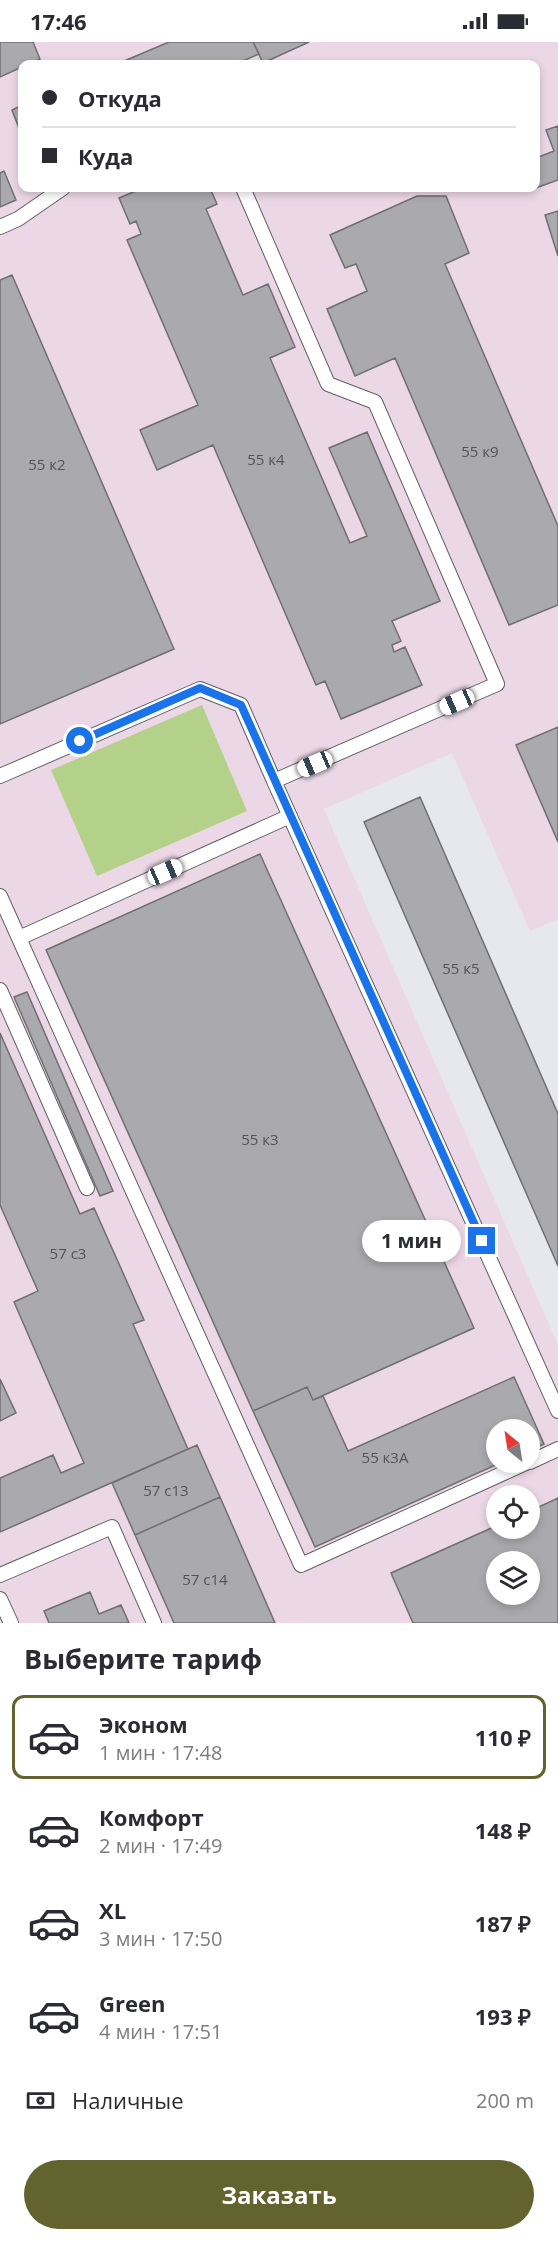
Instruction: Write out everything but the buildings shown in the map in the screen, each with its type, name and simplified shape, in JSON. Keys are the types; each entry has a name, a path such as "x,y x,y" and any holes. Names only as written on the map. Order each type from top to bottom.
{"lane":[{"path":"0,227 18,219 57,192"},
{"path":"245,192 328,384 375,402 497,684 274,781"},
{"path":"0,776 200,688 241,705 558,1411"},
{"path":"19,938 290,816"},
{"path":"0,896 301,1564 504,1473"},
{"path":"0,990 87,1188"},
{"path":"540,1457 558,1449"},
{"path":"0,1575 112,1527 154,1623"},
{"path":"0,1599 10,1623"}],"shaded area":[{"path":"0,42 558,42 558,919 530,931 452,753 324,809 558,1345 558,1623 0,1623"}],"green space":[{"path":"202,705 247,811 97,876 51,770"}],"route":[{"path":"80,741 200,688 241,705 482,1241"}]}
